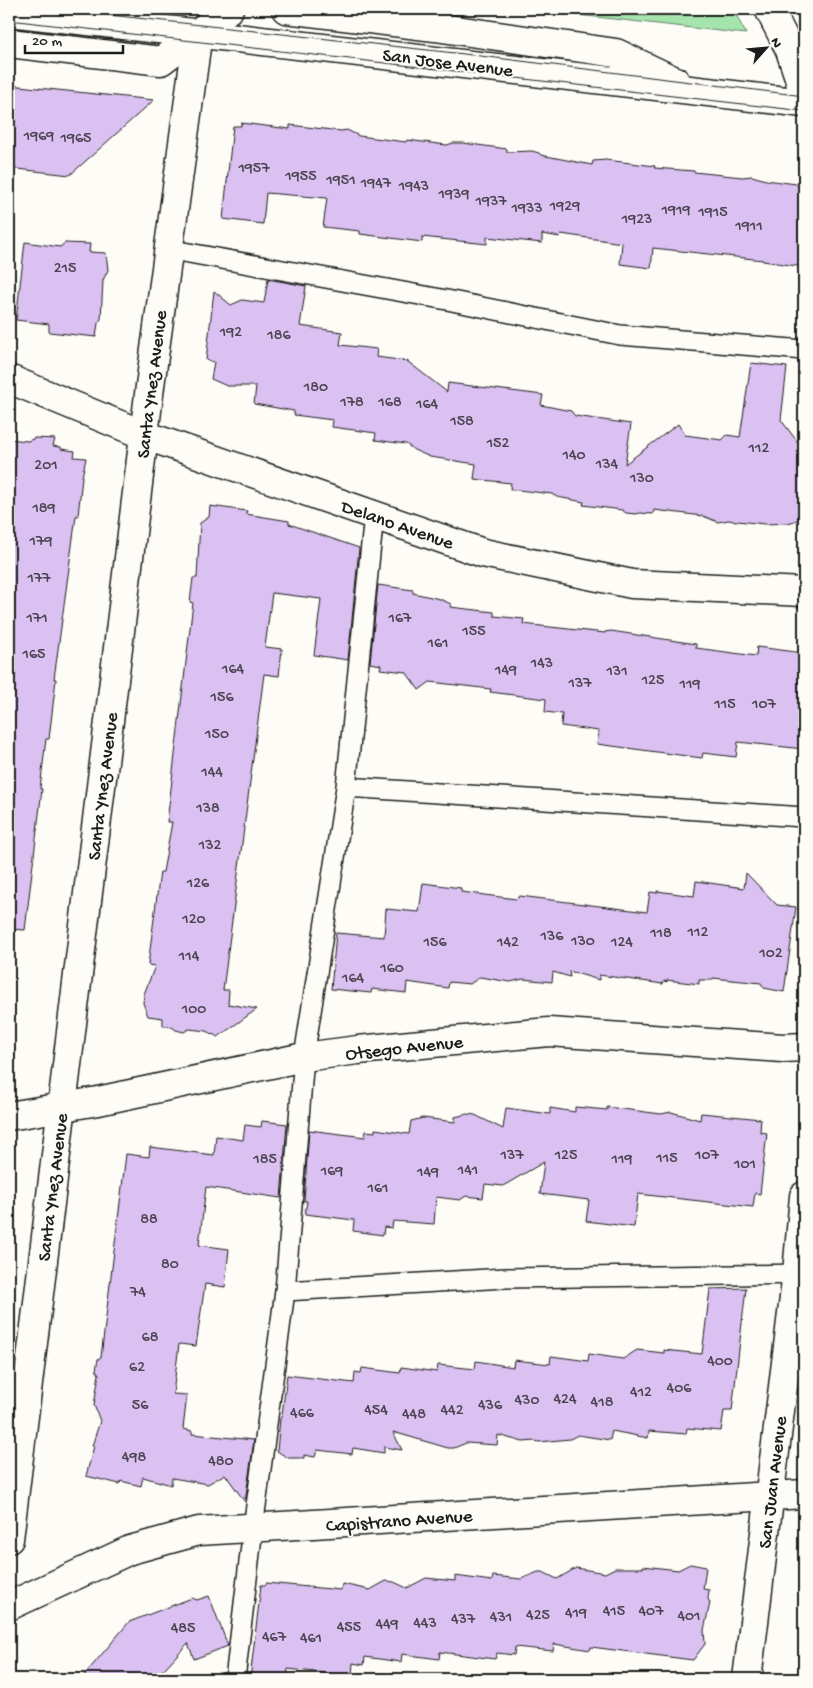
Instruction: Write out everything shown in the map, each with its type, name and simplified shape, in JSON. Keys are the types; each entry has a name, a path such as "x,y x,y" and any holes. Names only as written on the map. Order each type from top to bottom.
{"street":[{"path":"9,43 161,61 230,9"},
{"name":"San Jose Avenue","path":"286,9 435,27 616,53 697,91"},
{"path":"769,9 790,50 799,77 804,102"},
{"name":"San Jose Avenue","path":"9,12 804,102"},
{"name":"Santa Ynez Avenue","path":"9,1538 144,435 198,33"},
{"name":"Delano Avenue","path":"9,379 144,435 483,553 632,584 804,592"},
{"name":"Otsego Avenue","path":"9,1116 98,1101 304,1058 358,1050 549,1032 783,1048 804,1047"},
{"name":"San Juan Avenue","path":"746,1679 801,1273 804,1196"},
{"name":"Capistrano Avenue","path":"9,1606 130,1550 199,1531 804,1494"}],"lane":[{"path":"168,250 447,300 620,335 804,350"},
{"path":"235,1679 285,1291 304,1058 346,787 374,515"},
{"path":"346,787 804,817"},
{"path":"285,1291 505,1278 801,1273"}],"green space":[{"path":"525,9 733,9 746,34"}],"building":[{"path":"9,85 154,100 70,175 9,168"},
{"path":"241,123 290,129 290,125 341,131 347,130 359,136 406,142 407,140 447,145 463,143 507,149 507,152 532,151 541,155 592,165 593,161 606,160 655,166 654,168 742,177 752,176 766,180 804,185 804,267 763,260 653,248 651,268 620,264 622,243 561,234 560,237 542,234 542,243 487,237 487,244 422,237 422,242 360,234 360,231 323,227 327,198 266,193 263,224 223,219 233,126 241,126"},
{"path":"25,242 60,247 65,243 90,244 89,252 106,253 108,270 103,280 101,319 98,323 96,337 49,332 49,324 16,320"},
{"path":"268,279 306,286 300,326 342,332 340,345 377,349 376,357 407,361 447,392 448,383 543,395 541,405 571,411 575,416 631,424 625,464 678,424 685,435 722,440 727,435 740,437 751,363 787,367 781,420 797,441 804,442 804,518 788,523 765,524 728,520 718,522 703,516 654,510 653,514 636,514 626,513 622,510 583,505 584,502 557,497 552,494 510,489 511,483 474,479 476,464 430,457 406,444 375,440 376,433 332,427 333,420 294,415 294,411 254,404 256,386 227,386 211,379 214,362 206,360 214,291 231,305 242,300 264,303"},
{"path":"35,438 55,439 53,446 75,451 74,457 86,458 78,516 76,516 54,679 56,679 49,739 46,739 25,930 9,929 9,439 28,441"},
{"path":"210,506 247,511 246,514 289,521 289,524 359,548 348,660 314,655 321,599 272,593 265,647 282,649 279,676 264,674 223,990 229,990 228,1004 257,1009 218,1037 207,1031 189,1029 184,1032 172,1027 163,1026 163,1018 148,1016 143,1003 144,994 155,966 148,965 160,872 163,872 172,822 167,822 193,603 190,602 193,578 197,578 200,523 209,517"},
{"path":"378,585 413,590 413,593 440,599 451,604 450,607 494,612 494,616 524,619 523,624 605,633 611,631 696,644 696,648 756,656 757,647 804,653 804,749 738,742 736,757 703,753 702,758 597,744 599,731 561,726 562,714 545,712 546,699 490,692 491,689 430,682 419,690 406,672 380,669 381,665 370,663"},
{"path":"746,873 777,905 796,907 784,992 764,988 761,983 713,978 713,980 699,980 699,984 667,980 663,984 599,975 599,980 569,971 570,977 553,972 552,982 523,979 510,982 480,977 470,984 449,982 448,988 407,982 406,993 372,989 371,993 331,989 336,933 384,937 386,909 419,912 423,883 461,888 461,892 516,899 520,896 647,912 650,892 657,893 657,891 694,896 696,881 744,888"},
{"path":"575,1107 607,1110 607,1107 661,1114 671,1112 700,1120 701,1113 761,1119 760,1132 767,1133 760,1194 755,1193 753,1207 638,1194 634,1227 586,1221 589,1200 540,1194 544,1162 503,1186 485,1184 483,1198 466,1196 460,1200 436,1197 434,1224 393,1221 392,1228 384,1227 383,1235 353,1231 354,1220 305,1214 307,1201 304,1201 309,1130 365,1137 366,1131 375,1132 375,1129 409,1134 411,1121 423,1118 455,1122 455,1117 467,1114 475,1115 503,1129 506,1108 550,1114 550,1108 575,1112"},
{"path":"262,1121 287,1124 281,1198 206,1187 199,1245 229,1249 225,1287 205,1284 196,1346 179,1344 173,1394 187,1395 183,1429 192,1431 192,1434 254,1440 245,1502 225,1474 208,1484 172,1478 171,1485 143,1477 141,1486 121,1481 120,1484 86,1476 94,1446 92,1446 100,1421 94,1405 99,1374 96,1370 98,1359 101,1357 126,1154 149,1157 150,1147 214,1155 216,1136 243,1140 245,1125 261,1127"},
{"path":"746,1288 732,1411 724,1411 721,1431 687,1428 686,1434 649,1431 648,1438 612,1431 610,1440 578,1435 570,1439 539,1442 523,1442 498,1435 497,1445 466,1443 454,1448 448,1448 393,1432 402,1450 384,1447 384,1453 353,1448 352,1454 317,1450 315,1457 304,1455 304,1458 288,1458 277,1451 287,1375 354,1383 355,1372 361,1373 362,1368 400,1373 401,1367 437,1372 438,1365 475,1369 476,1361 513,1367 514,1360 550,1364 551,1356 588,1361 589,1354 623,1359 637,1350 664,1353 664,1350 702,1354 710,1289"},
{"path":"690,1564 706,1567 703,1589 709,1590 708,1599 710,1603 704,1630 705,1644 693,1660 591,1647 590,1650 554,1644 553,1651 515,1647 514,1655 497,1653 495,1659 440,1652 439,1659 402,1654 401,1662 365,1657 364,1665 353,1663 352,1676 288,1669 287,1679 250,1679 261,1585 266,1585 266,1583 341,1590 342,1584 370,1590 386,1581 394,1582 407,1588 426,1578 455,1581 455,1576 492,1581 493,1576 521,1579 538,1572 543,1572 557,1579 576,1568 605,1573 615,1568 643,1568 643,1566 678,1570"},
{"path":"209,1596 228,1646 194,1659 188,1643 155,1679 81,1679 129,1622 192,1598 197,1600"}],"tram line":[{"path":"55,9 464,54 804,96"},
{"path":"9,20 804,111"}]}
